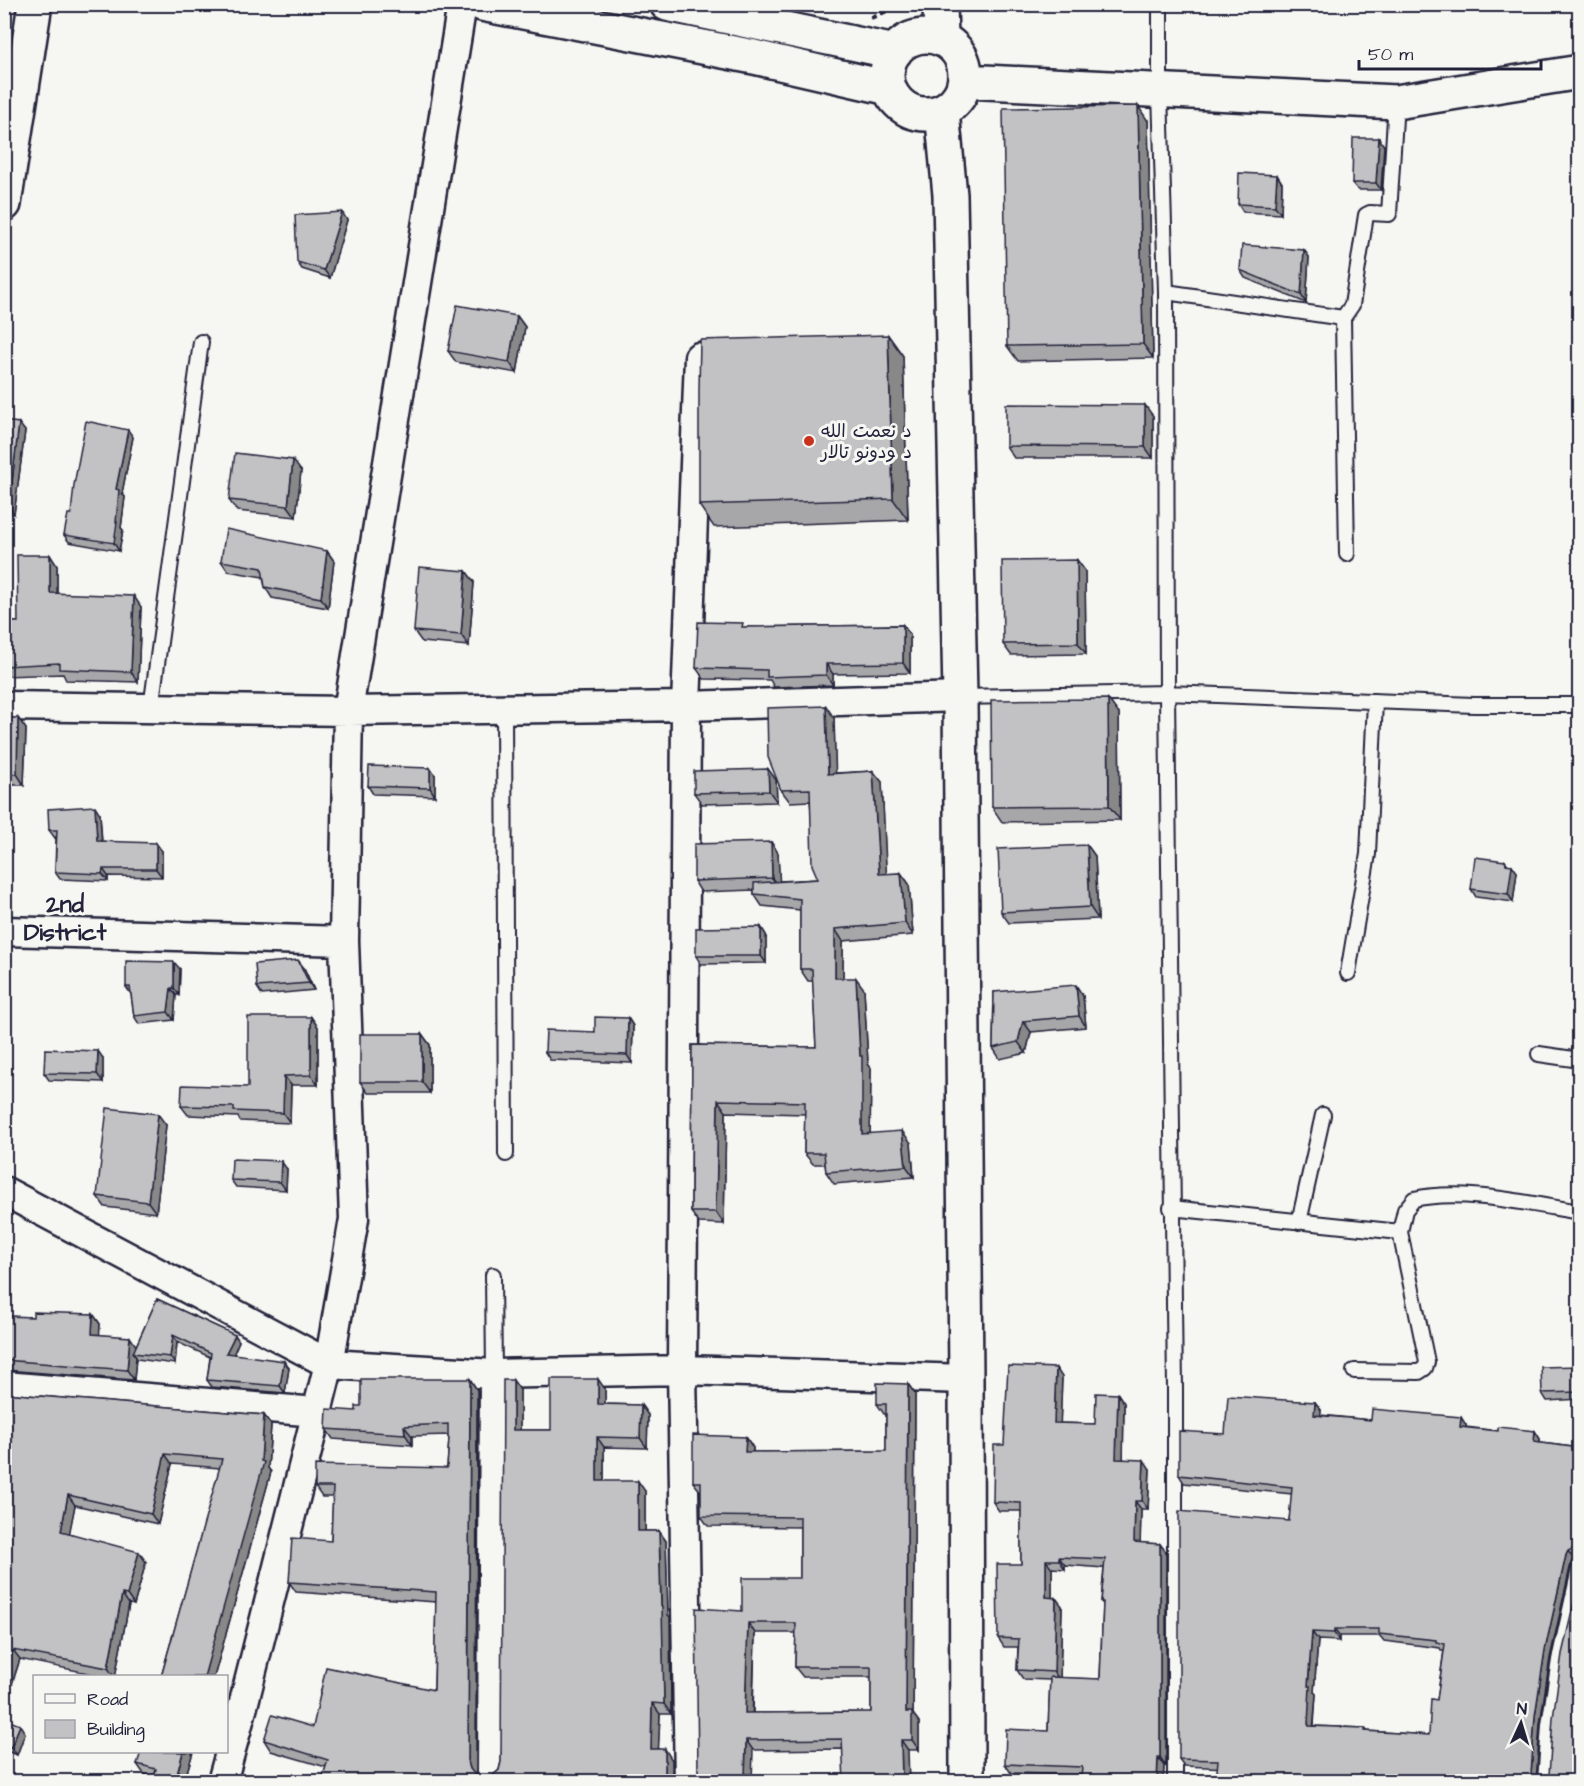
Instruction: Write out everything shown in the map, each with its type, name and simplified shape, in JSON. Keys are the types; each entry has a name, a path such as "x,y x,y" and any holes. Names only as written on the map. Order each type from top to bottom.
{"main road":[{"path":"4,204 35,4"},
{"path":"482,4 754,57 889,88"},
{"path":"667,4 895,52"},
{"path":"940,4 941,39"},
{"path":"928,36 941,39 952,46 960,56 965,81 961,93 942,111 930,114 917,113 905,108 896,100 889,88 887,76 889,63 895,52 904,43 915,38 928,36"},
{"path":"965,81 1396,102 1580,72"},
{"path":"942,111 950,195 960,697 967,1782"}],"street":[{"path":"222,1782 329,1364 354,1219 344,941 348,711 462,4"},
{"path":"689,1782 682,1370 686,705 699,357"},
{"path":"4,706 348,711 960,697"},
{"path":"4,932 344,941"},
{"path":"4,1191 329,1364 494,1374 682,1370 966,1379"},
{"path":"492,1772 494,1374"},
{"path":"4,1386 317,1412"}],"lane":[{"path":"1160,4 1160,91 1167,292 1167,693 1175,1390 1175,1782"},
{"path":"1347,554 1343,318 1352,304 1366,215 1370,213 1389,214 1396,102"},
{"path":"1167,292 1343,318"},
{"path":"151,708 201,342"},
{"path":"960,697 1167,693 1474,705 1580,705"},
{"path":"1348,973 1368,854 1375,701"},
{"path":"504,708 506,1154"},
{"path":"1539,1054 1580,1060"},
{"path":"1299,1222 1323,1115"},
{"path":"1354,1371 1419,1372 1425,1368 1427,1362 1400,1232 1405,1210 1414,1199 1476,1196 1580,1212"},
{"path":"1172,1208 1400,1232"},
{"path":"493,1275 494,1374"},
{"path":"1545,1782 1549,1725 1559,1660 1580,1565"}],"building":[{"path":"1138,106 1143,344 1007,346 1003,108"},
{"path":"1353,138 1379,138 1376,183 1352,183"},
{"path":"1239,173 1277,175 1275,206 1238,204"},
{"path":"342,212 324,270 297,262 295,215"},
{"path":"1242,245 1304,250 1301,295 1240,270"},
{"path":"457,305 517,316 509,362 448,351"},
{"name":"د نعمت الله د ودونو تالار","path":"888,335 893,499 699,505 700,340"},
{"path":"1006,404 1145,405 1145,447 1006,446"},
{"path":"4,421 19,423 9,506 4,506"},
{"path":"86,421 128,430 116,489 119,490 114,543 64,535 68,514 71,514"},
{"path":"235,453 293,460 288,506 229,500"},
{"path":"226,529 327,551 321,598 265,587 262,568 221,561"},
{"path":"17,555 50,555 50,593 134,596 131,672 59,669 59,663 4,666 4,622 18,622"},
{"path":"1077,560 1078,643 1003,644 1002,561"},
{"path":"419,567 466,571 461,635 414,631"},
{"path":"698,622 743,623 742,627 903,625 903,663 826,664 826,675 767,677 767,670 696,668"},
{"path":"1108,699 1109,806 992,807 991,700"},
{"path":"826,706 828,774 873,771 879,874 901,873 905,923 835,929 835,978 856,978 860,1056 862,1056 862,1134 902,1131 906,1166 826,1172 824,1153 804,1153 805,1102 718,1100 716,1212 691,1212 692,1045 816,1047 812,969 800,969 800,899 754,894 754,883 818,879 812,865 810,789 781,790 768,757 767,708"},
{"path":"4,718 18,718 17,774 4,774"},
{"path":"369,766 430,768 430,788 368,786"},
{"path":"768,769 769,791 694,793 694,771"},
{"path":"95,806 97,841 156,843 156,869 103,869 102,874 55,872 57,830 49,830 48,809"},
{"path":"771,842 772,878 694,881 694,844"},
{"path":"1087,845 1090,907 1001,912 998,849"},
{"path":"1475,857 1505,861 1506,864 1512,865 1508,894 1471,889"},
{"path":"761,927 761,956 696,956 696,928"},
{"path":"298,960 309,983 257,987 255,964"},
{"path":"126,961 174,962 174,988 171,988 168,1012 134,1016 130,987 126,987"},
{"path":"1076,985 1079,1016 1023,1021 1018,1042 993,1048 994,992"},
{"path":"248,1017 311,1017 311,1075 284,1076 283,1113 234,1111 234,1107 181,1106 182,1085 248,1087"},
{"path":"595,1017 628,1018 627,1055 545,1052 546,1030 595,1032"},
{"path":"360,1034 422,1034 422,1082 360,1082"},
{"path":"45,1049 98,1051 97,1074 44,1073"},
{"path":"107,1108 158,1114 148,1202 97,1196"},
{"path":"232,1159 281,1161 280,1182 231,1180"},
{"path":"157,1299 235,1335 226,1353 284,1361 280,1386 207,1380 211,1353 173,1335 170,1357 133,1353"},
{"path":"33,1312 93,1314 92,1334 130,1337 127,1370 4,1360 4,1316 33,1317"},
{"path":"1008,1366 1056,1368 1054,1423 1095,1424 1096,1393 1118,1394 1116,1459 1144,1460 1142,1501 1135,1501 1134,1542 1160,1544 1160,1757 1158,1757 1157,1782 1110,1782 1110,1779 1081,1778 1082,1767 1005,1764 1006,1729 1048,1731 1050,1677 1100,1679 1103,1602 1101,1602 1105,1559 1059,1557 1059,1560 1046,1560 1046,1597 1056,1598 1054,1672 1017,1670 1019,1639 998,1638 997,1564 1021,1564 1021,1503 993,1502 994,1445 1004,1445"},
{"path":"1580,1366 1580,1392 1542,1393 1541,1367"},
{"path":"361,1379 470,1379 468,1762 476,1776 485,1778 499,1770 501,1762 503,1380 513,1380 513,1430 551,1430 551,1379 598,1379 598,1404 641,1405 640,1438 597,1437 597,1481 638,1481 638,1531 659,1531 664,1704 652,1703 651,1749 665,1749 665,1772 669,1782 321,1782 328,1760 264,1740 272,1715 313,1727 326,1667 434,1690 436,1592 289,1582 292,1538 331,1541 333,1487 315,1487 315,1465 447,1468 448,1424 404,1426 405,1434 326,1429 327,1409 356,1411 356,1406 361,1406"},
{"path":"877,1383 908,1384 906,1712 912,1712 912,1740 901,1740 902,1782 844,1782 842,1739 746,1740 745,1778 782,1777 782,1782 694,1782 698,1771 696,1608 742,1611 742,1578 800,1578 800,1517 701,1516 701,1482 693,1482 693,1435 746,1437 745,1452 886,1451 886,1404 877,1404","holes":["748,1623 796,1623 795,1667 871,1667 871,1712 745,1713"]},
{"path":"4,1393 264,1415 261,1461 264,1462 205,1675 162,1675 222,1459 165,1454 151,1514 68,1495 61,1531 139,1552 127,1595 122,1594 108,1668 13,1650 4,1677"},
{"path":"1228,1396 1315,1402 1314,1415 1371,1420 1372,1409 1461,1417 1460,1427 1498,1431 1498,1427 1535,1431 1534,1442 1580,1448 1580,1550 1572,1549 1566,1555 1545,1650 1535,1716 1531,1774 1532,1779 1536,1782 1216,1782 1218,1760 1179,1759 1179,1511 1289,1521 1292,1487 1179,1475 1179,1431 1225,1434","holes":["1334,1629 1379,1629 1379,1634 1436,1640 1436,1642 1445,1644 1437,1700 1431,1699 1429,1735 1365,1731 1365,1728 1309,1726 1310,1686 1308,1686 1312,1632 1334,1633"]},
{"path":"1580,1577 1580,1782 1544,1782 1549,1775 1553,1718 1562,1654"},
{"path":"4,1719 20,1725 11,1747 4,1745"},
{"path":"141,1753 183,1753 175,1782 153,1782 156,1769 137,1764"},
{"path":"235,1774 255,1782 233,1782"}],"place":[{"name":"د نعمت الله د ودونو تالار","path":"809,441"}],"district":[{"name":"2nd District","path":"65,918"}]}
